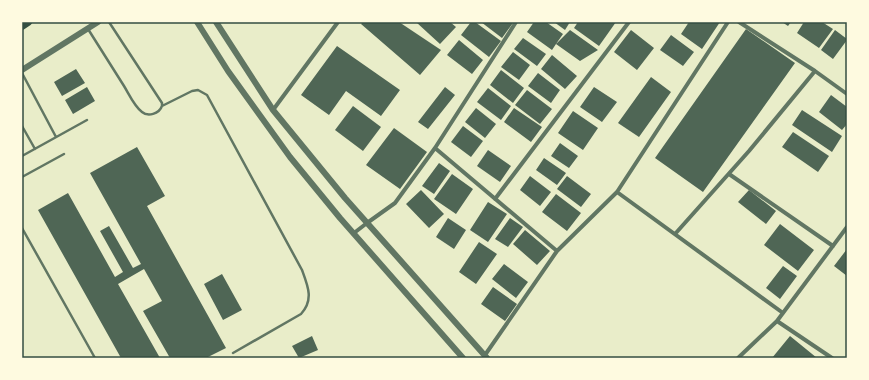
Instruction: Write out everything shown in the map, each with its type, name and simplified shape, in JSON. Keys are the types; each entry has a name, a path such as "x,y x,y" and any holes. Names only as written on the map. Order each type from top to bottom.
{"main road":[{"path":"22,26 28,22"}],"street":[{"path":"22,70 98,22"},
{"path":"197,22 228,71 290,157 463,358"},
{"path":"216,22 273,110 345,198 486,357 557,251 617,192 728,22"},
{"path":"273,110 338,22"},
{"path":"354,233 395,203 435,148 516,22"},
{"path":"496,199 629,22"},
{"path":"739,22 815,71 847,94"},
{"path":"675,234 729,174 815,71"},
{"path":"435,148 557,251"},
{"path":"729,174 833,246"},
{"path":"617,192 783,312"},
{"path":"738,358 777,321 847,227"},
{"path":"777,321 832,358"}],"lane":[{"path":"109,22 162,103 162,106"},
{"path":"88,29 143,113 155,113 161,109 162,106 192,91 198,90 207,95 302,270 310,294 306,309 301,314 233,352"},
{"path":"22,73 56,137"},
{"path":"22,156 87,120"},
{"path":"22,126 35,148"},
{"path":"22,177 64,154"},
{"path":"22,228 95,358"}],"building":[{"path":"363,22 399,22 441,50 420,75 361,24"},
{"path":"416,22 450,22 456,27 440,44"},
{"path":"471,22 475,22 501,41 489,57 461,35"},
{"path":"481,22 512,22 513,23 502,38"},
{"path":"534,22 546,22 563,34 552,50 527,32"},
{"path":"554,22 570,22 565,30"},
{"path":"578,22 616,22 599,46 574,28"},
{"path":"689,22 720,22 702,49 681,34"},
{"path":"782,22 791,22 788,26"},
{"path":"804,22 822,22 833,29 819,48 797,33"},
{"path":"746,29 795,63 703,192 655,158"},
{"path":"570,30 598,50 580,61 556,44"},
{"path":"631,30 654,48 637,70 614,52"},
{"path":"835,30 847,40 833,59 821,50"},
{"path":"671,35 694,52 683,66 660,50"},
{"path":"523,38 546,54 537,66 514,49"},
{"path":"459,40 483,60 472,74 447,55"},
{"path":"337,46 400,90 381,116 346,91 329,115 301,95"},
{"path":"513,52 530,65 519,80 501,67"},
{"path":"552,55 577,76 565,89 541,69"},
{"path":"76,69 85,83 62,96 54,82"},
{"path":"501,70 524,88 513,103 490,85"},
{"path":"538,73 560,90 551,103 528,86"},
{"path":"651,77 671,92 639,137 618,123"},
{"path":"87,87 95,101 73,114 65,100"},
{"path":"445,87 455,95 428,129 418,122"},
{"path":"594,87 617,102 602,122 580,107"},
{"path":"488,88 511,106 501,120 477,102"},
{"path":"527,90 552,109 540,124 515,105"},
{"path":"831,95 847,107 847,124 842,130 819,112"},
{"path":"353,106 381,127 363,151 335,130"},
{"path":"476,108 496,124 485,138 465,122"},
{"path":"514,108 542,127 531,142 504,122"},
{"path":"802,110 842,136 832,152 792,125"},
{"path":"573,111 598,128 583,150 558,133"},
{"path":"463,126 483,141 471,157 451,142"},
{"path":"394,128 427,152 400,189 366,165"},
{"path":"793,132 829,156 818,172 782,147"},
{"path":"560,143 578,156 569,168 551,156"},
{"path":"137,147 165,196 147,206 226,348 206,358 170,358 143,311 162,301 144,269 118,284 160,358 121,358 38,210 68,193 115,277 123,272 100,231 109,226 133,268 141,264 90,173"},
{"path":"488,150 511,166 500,182 477,166"},
{"path":"544,158 566,173 557,185 536,170"},
{"path":"439,163 450,171 434,194 422,186"},
{"path":"452,174 473,189 456,214 434,199"},
{"path":"530,176 551,192 540,206 520,190"},
{"path":"567,176 591,194 581,207 557,189"},
{"path":"421,190 444,214 429,228 406,204"},
{"path":"749,190 776,211 766,224 738,202"},
{"path":"556,194 581,213 567,231 542,212"},
{"path":"488,202 507,214 488,242 470,230"},
{"path":"448,218 466,230 454,249 436,237"},
{"path":"510,218 523,227 508,247 495,239"},
{"path":"780,224 814,250 798,271 764,245"},
{"path":"525,230 550,251 537,265 513,244"},
{"path":"479,242 497,254 476,284 459,272"},
{"path":"847,249 847,276 834,266"},
{"path":"504,264 528,282 516,298 492,279"},
{"path":"783,266 797,276 780,299 766,288"},
{"path":"222,274 242,310 223,320 204,284"},
{"path":"493,287 517,304 505,321 481,304"},
{"path":"312,336 318,350 299,358 292,346"},
{"path":"790,336 817,358 772,358"}]}
